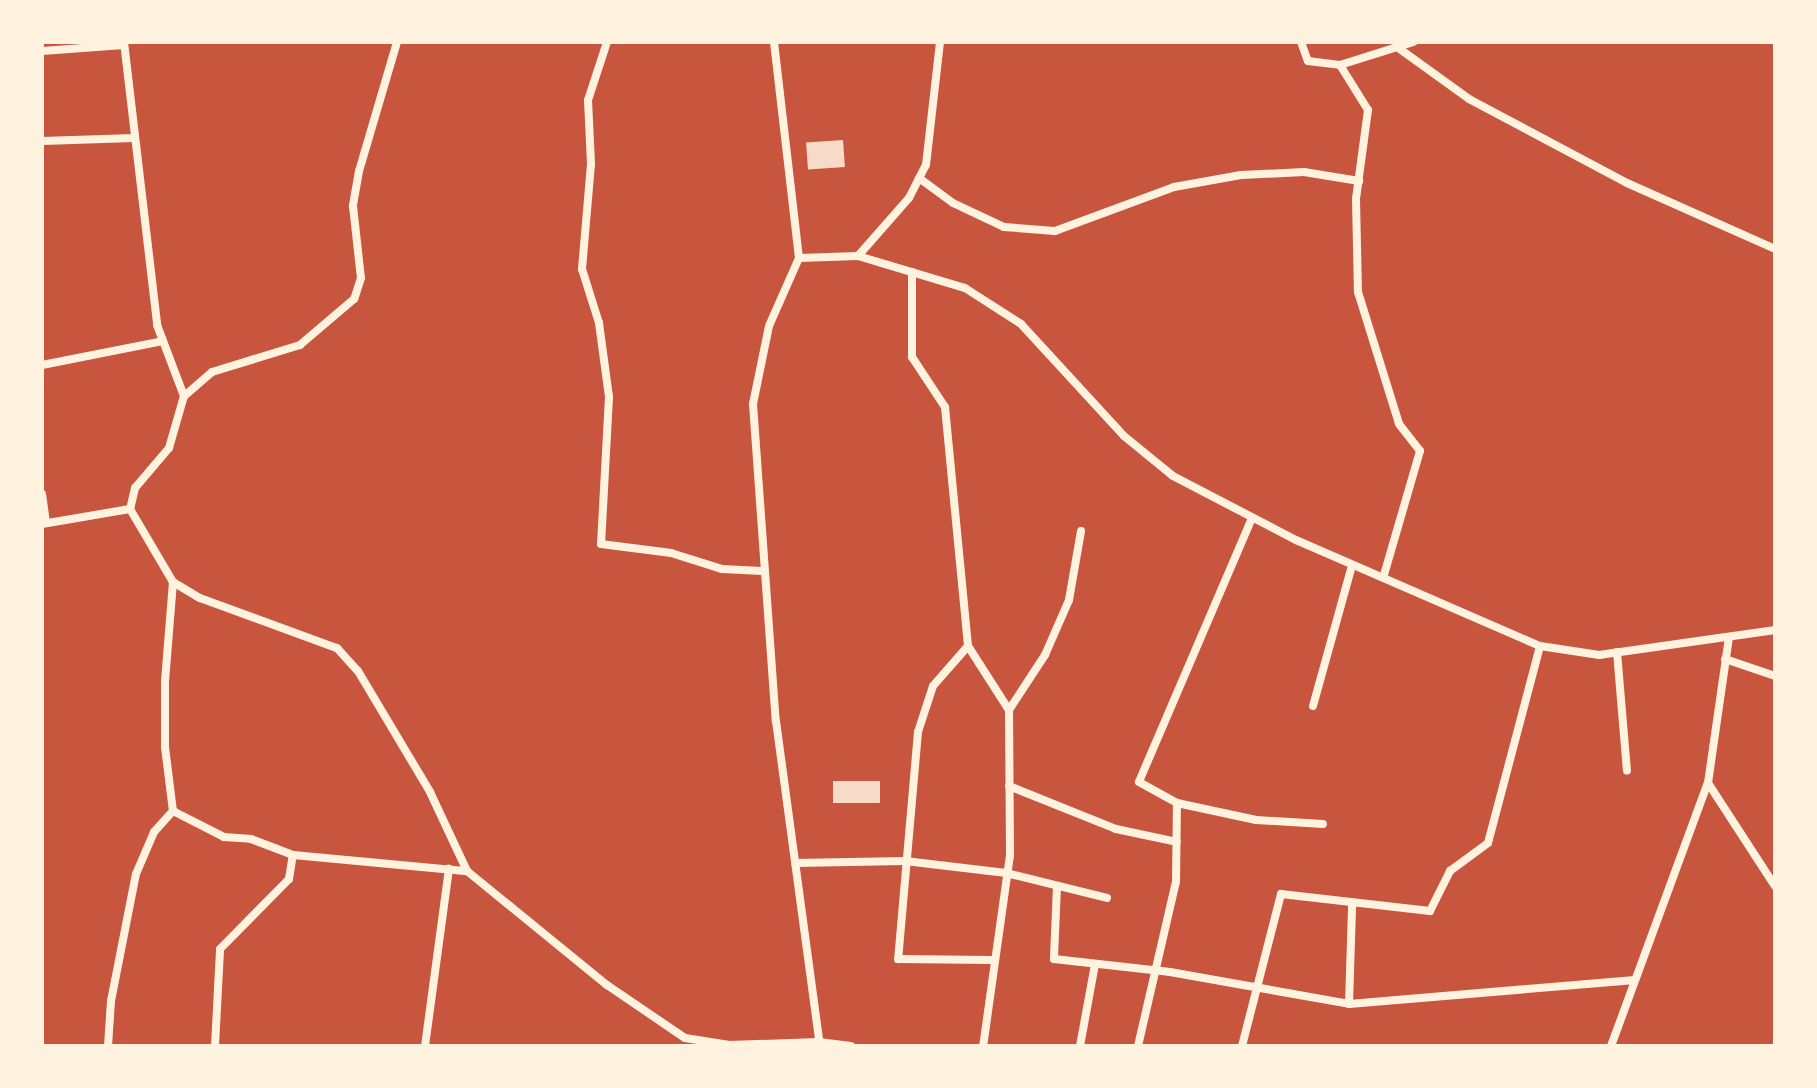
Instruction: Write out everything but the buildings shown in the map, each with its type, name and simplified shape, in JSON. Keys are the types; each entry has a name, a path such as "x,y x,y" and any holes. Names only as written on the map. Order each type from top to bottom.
{"street":[{"path":"397,42 359,171 353,206 361,278 354,299 300,345 212,372 184,396 169,448 135,488 130,509 173,582 200,598 337,648 358,671 430,792 467,871 607,985 685,1038 729,1045 851,1046"},
{"path":"607,42 588,100 591,164 582,269 599,323 609,397 601,544 671,553 722,569 762,571"},
{"path":"774,42 799,258 769,326 753,404 762,571 819,1044"},
{"path":"858,256 909,198 926,165 940,42"},
{"path":"1301,42 1308,61 1340,65 1413,42"},
{"path":"42,51 124,43 134,138 163,341 184,396"},
{"path":"1397,47 1496,113 1627,183 1775,249"},
{"path":"1340,65 1368,110 1359,181 1358,292 1399,424 1420,451 1383,578"},
{"path":"42,141 134,138"},
{"path":"919,178 953,203 1004,227 1055,231 1174,187 1241,175 1304,172 1359,181"},
{"path":"799,258 858,256 965,288 1021,324 1124,436 1173,476 1252,518 1352,565 1540,646 1617,652 1775,630"},
{"path":"912,272 912,357 945,407 968,646 1009,710 1006,873 991,960 983,1046"},
{"path":"42,365 163,341"},
{"path":"42,494 44,523 130,509"},
{"path":"1252,518 1139,782 1177,803 1256,820 1323,824"},
{"path":"1009,710 1045,655 1069,600 1081,531"},
{"path":"1313,706 1352,565"},
{"path":"108,1046 111,1001 136,874 154,832 173,811 165,747 173,582"},
{"path":"1611,1046 1632,980 1708,783 1729,638"},
{"path":"968,646 933,686 918,732 898,959 991,960"},
{"path":"1242,1046 1281,894 1352,906 1430,911 1450,871 1488,843 1540,646"},
{"path":"1617,652 1627,771"},
{"path":"1725,659 1775,676"},
{"path":"1708,783 1775,886"},
{"path":"1009,786 1116,829 1177,842"},
{"path":"1138,1046 1176,882 1177,803"},
{"path":"173,811 224,837 251,839 293,855 467,871"},
{"path":"215,1046 220,949 289,879 293,855"},
{"path":"795,863 905,861 1006,873 1107,898"},
{"path":"425,1046 449,869"},
{"path":"1057,886 1054,959 1155,971 1349,1004 1632,980"},
{"path":"1349,1004 1352,906"},
{"path":"1080,1046 1095,964"}]}
